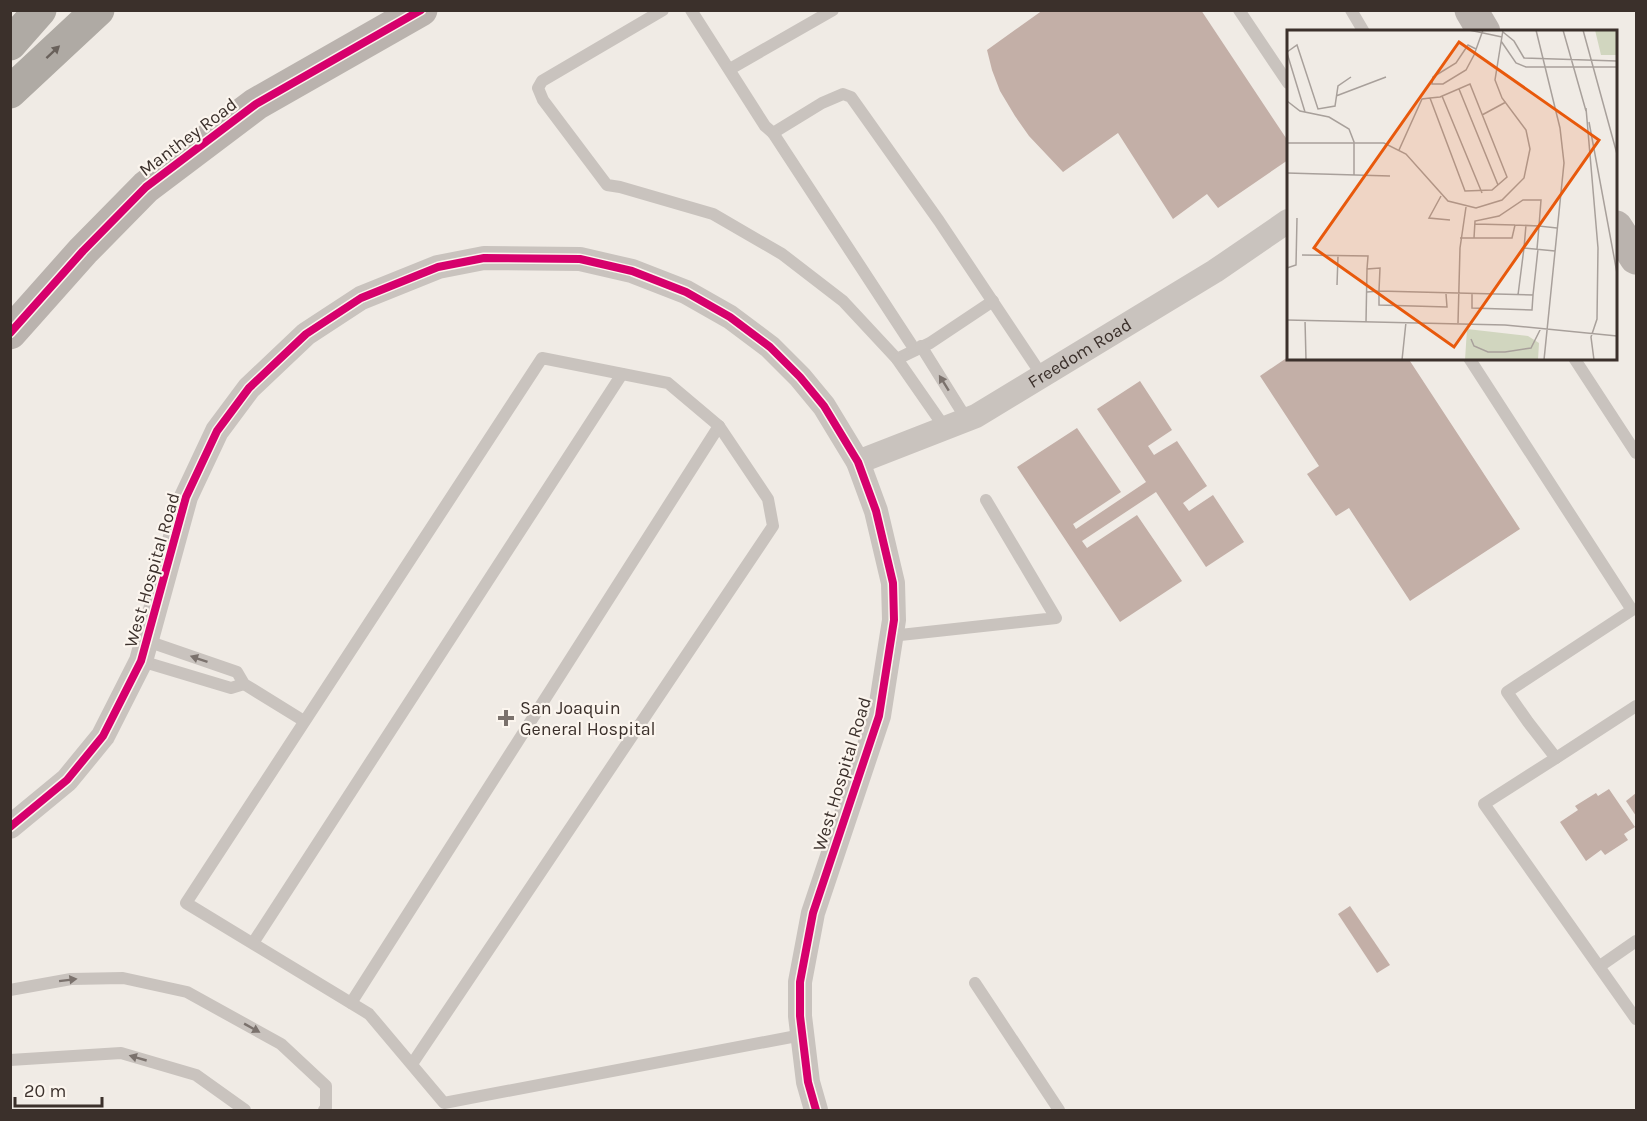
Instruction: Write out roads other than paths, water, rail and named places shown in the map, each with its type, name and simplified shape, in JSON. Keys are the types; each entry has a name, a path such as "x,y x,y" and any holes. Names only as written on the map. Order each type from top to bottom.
{"highway":[{"path":"10,44 40,10"},
{"path":"10,92 98,10"}],"street":[{"name":"Manthey Road","path":"10,333 83,251 146,188 255,104 421,10"},
{"path":"1471,10 1483,30"},
{"name":"Freedom Road","path":"858,462 956,424 1043,377 1215,271 1287,222"},
{"path":"1617,229 1636,258"},
{"name":"West Hospital Road","path":"10,827 67,780 103,736 144,651 186,497 217,431 249,387 306,334 361,298 438,267 484,258 580,259 632,271 686,292 730,317 770,347 800,377 824,406 858,462 876,511 893,583 894,620 879,716 813,913 800,982 802,1035 808,1082 816,1110"}],"lane":[{"path":"663,10 542,81 538,88 543,100 607,185 713,214 783,254 843,301 956,424"},
{"path":"691,10 765,126 773,133 918,348 956,424"},
{"path":"730,69 833,10"},
{"path":"1239,10 1287,82"},
{"path":"1351,10 1363,30"},
{"path":"773,133 822,103 843,94 851,97 939,220 1043,377"},
{"path":"897,359 930,343 993,301"},
{"path":"412,1064 773,526 768,499 719,426 668,383 542,358 186,903 369,1014 444,1102 802,1035"},
{"path":"1470,360 1635,611 1507,692 1556,758"},
{"path":"1575,360 1636,453"},
{"path":"253,943 622,374"},
{"path":"351,1004 719,426"},
{"path":"891,636 1056,618 987,500"},
{"path":"144,651 237,672 244,684 304,721"},
{"path":"144,651 231,688 244,684"},
{"path":"1636,706 1484,804 1636,1019"},
{"path":"1600,966 1636,941"},
{"path":"10,990 71,979 123,978 186,992 281,1044 326,1086 326,1108 324,1110"},
{"path":"975,983 1059,1110"},
{"path":"10,1060 121,1053 196,1075 245,1110"}],"place":[{"name":"San Joaquin General Hospital","path":"506,718"}]}
